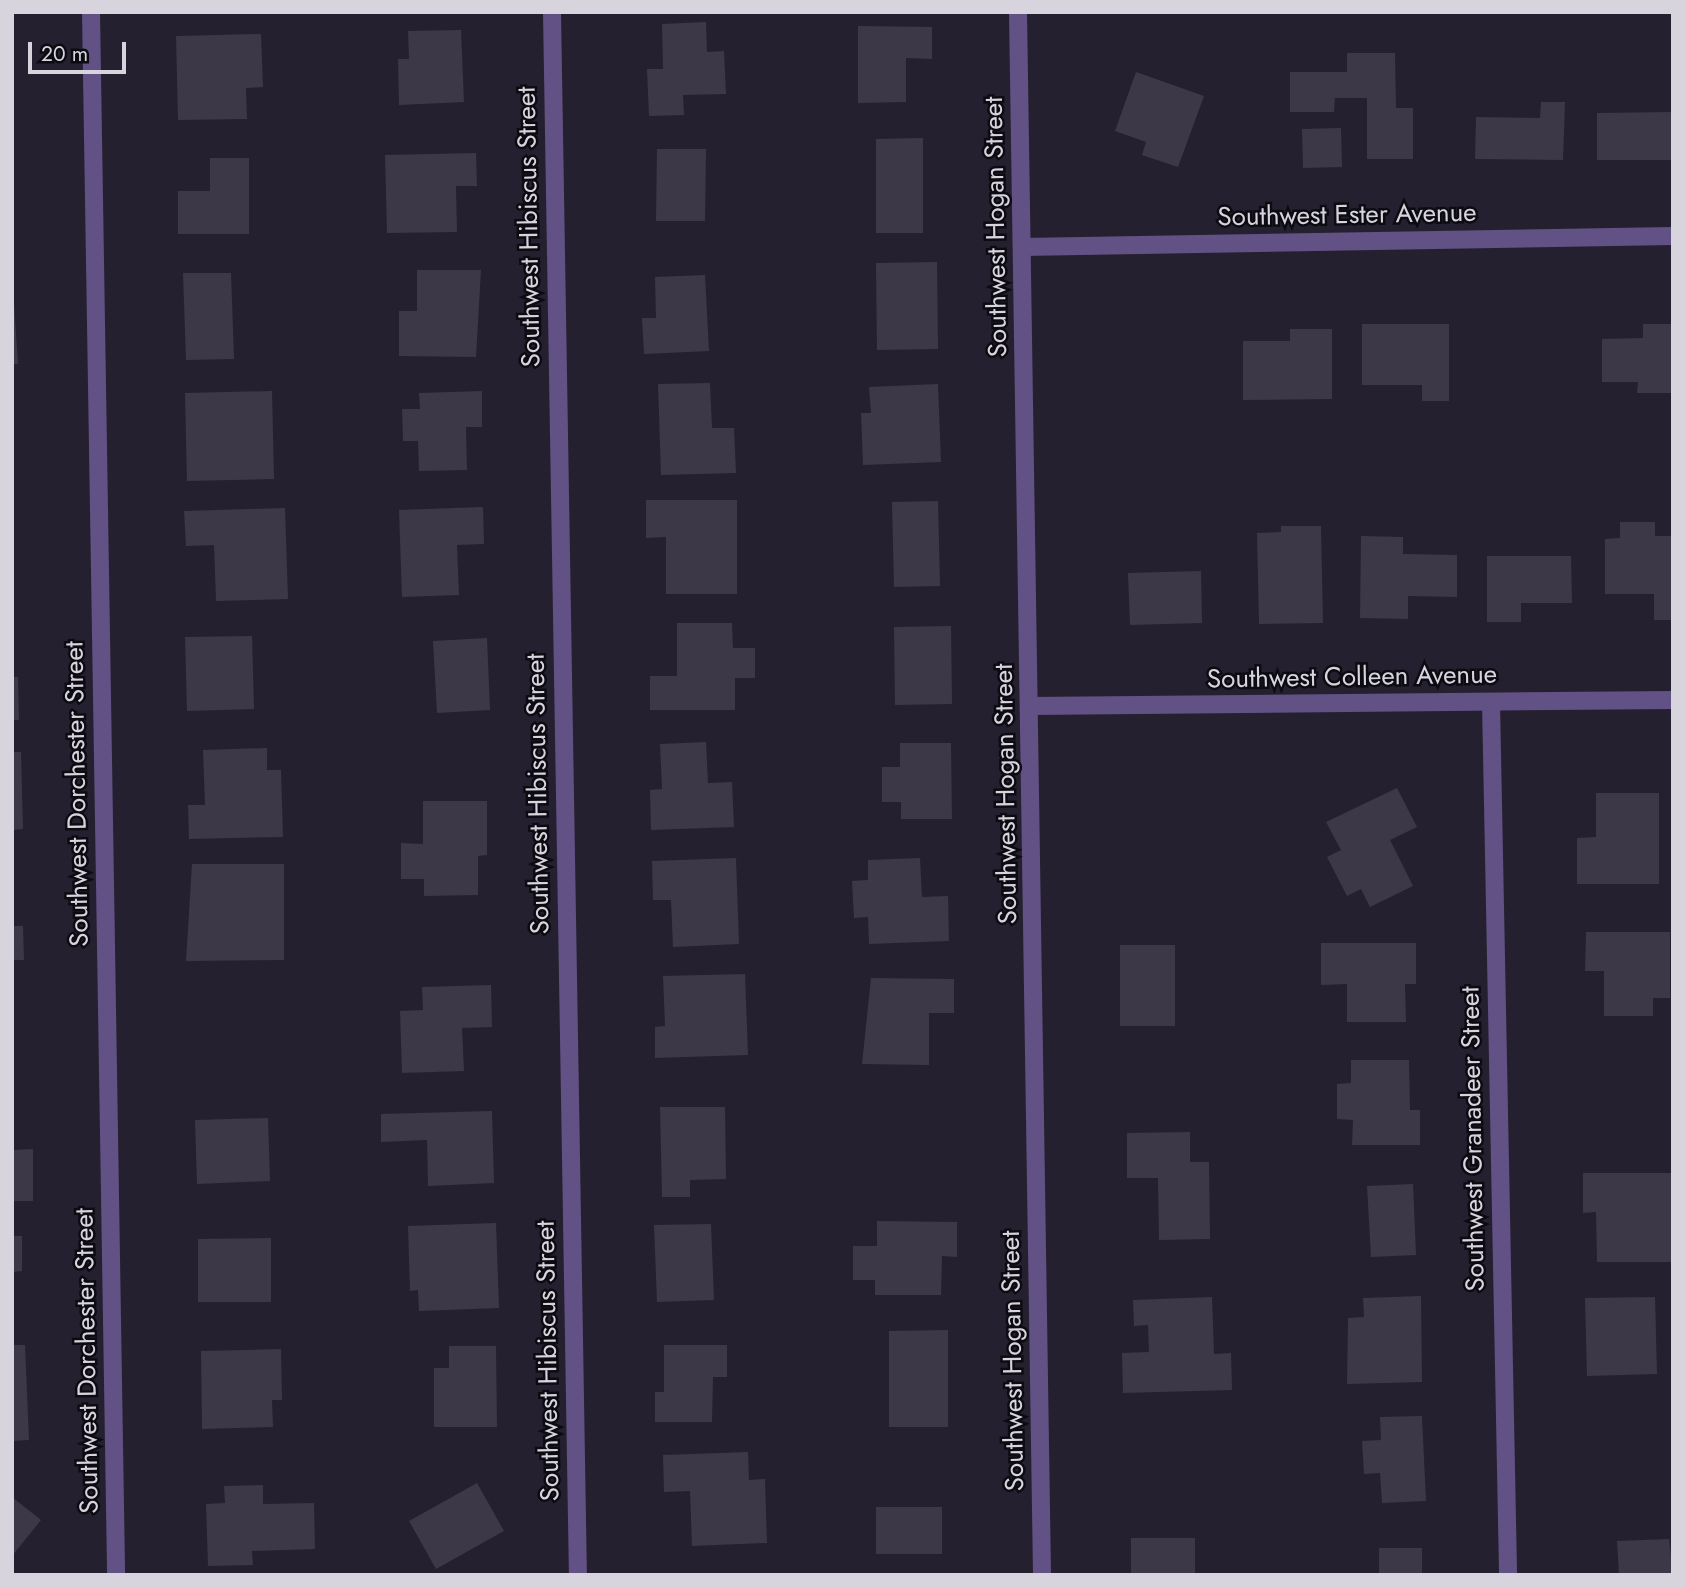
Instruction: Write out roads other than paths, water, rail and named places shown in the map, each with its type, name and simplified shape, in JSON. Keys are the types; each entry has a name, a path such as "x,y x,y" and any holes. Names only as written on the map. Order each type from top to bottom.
{"street":[{"name":"Southwest Dorchester Street","path":"91,12 116,1575"},
{"name":"Southwest Hibiscus Street","path":"552,12 578,1575"},
{"name":"Southwest Hogan Street","path":"1017,12 1031,706 1042,1575"},
{"name":"Southwest Ester Avenue","path":"1022,247 1673,236"},
{"name":"Southwest Colleen Avenue","path":"1031,706 1673,700"},
{"name":"Southwest Granadeer Street","path":"1491,702 1508,1575"}]}
